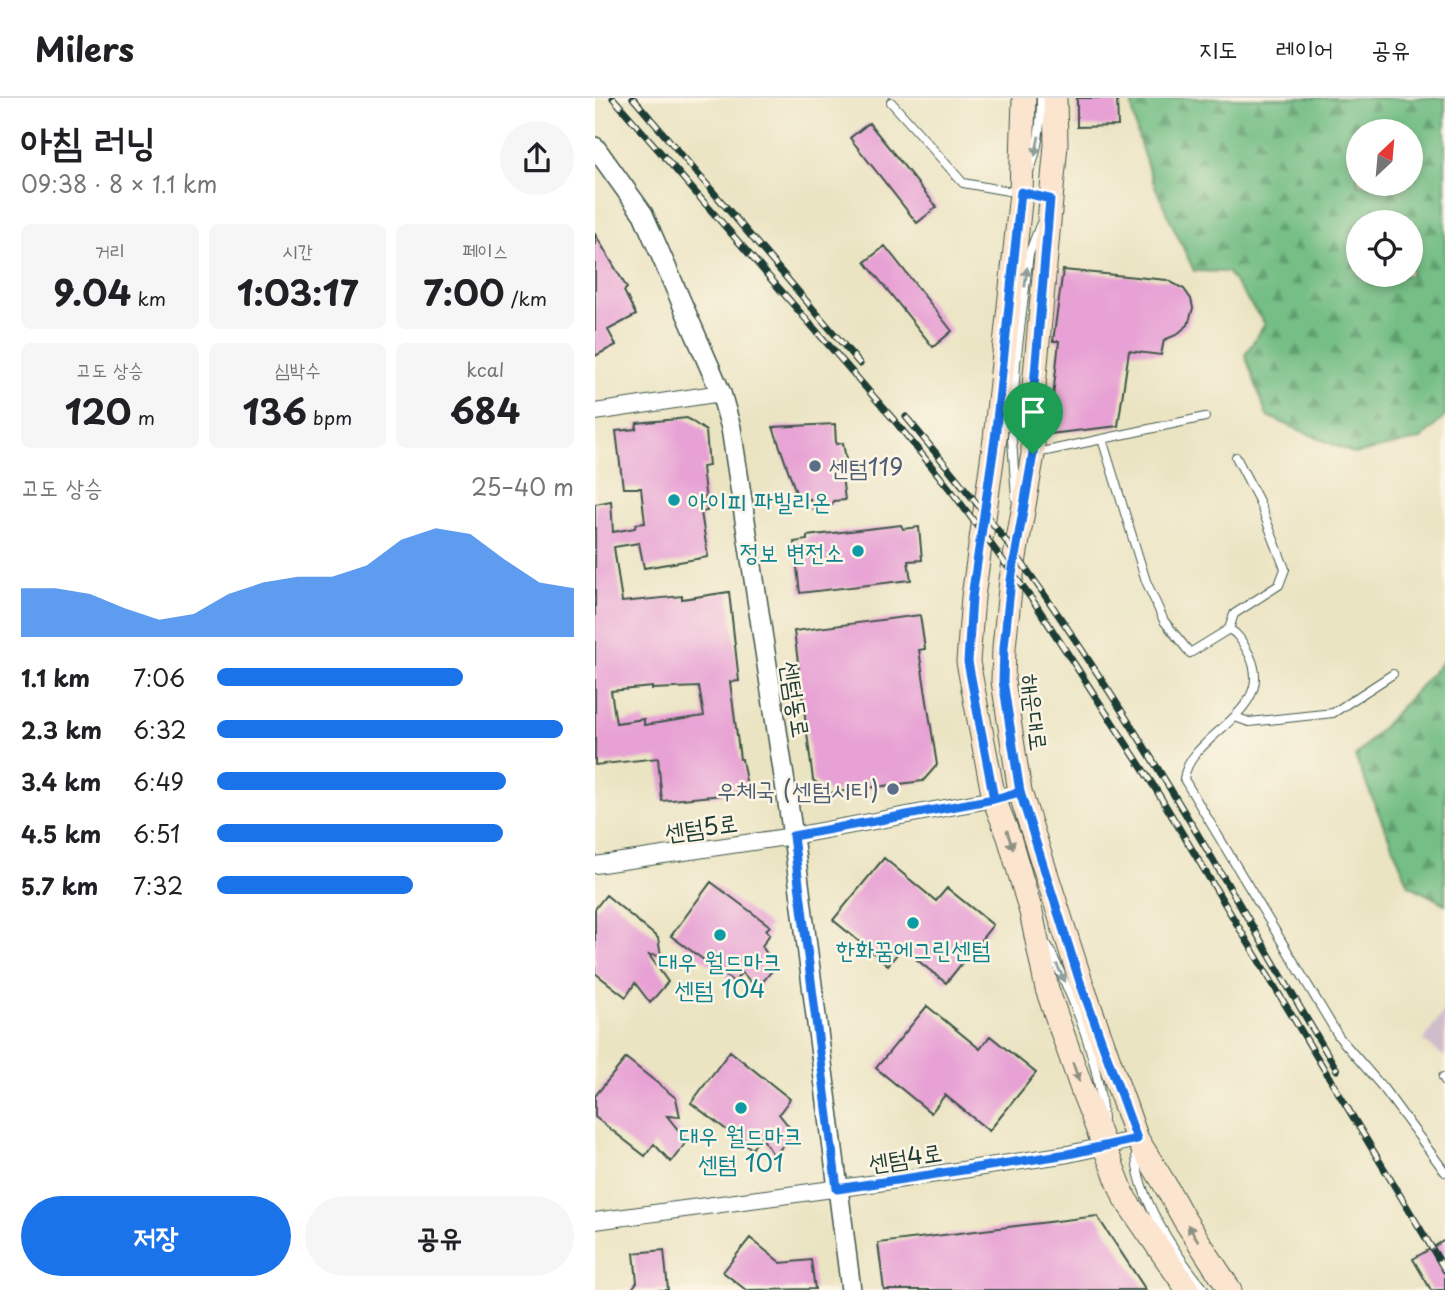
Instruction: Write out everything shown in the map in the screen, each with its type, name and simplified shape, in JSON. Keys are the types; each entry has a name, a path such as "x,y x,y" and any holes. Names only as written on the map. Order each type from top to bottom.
{"main road":[{"path":"1024,98 1021,192 995,439 972,597 968,662 994,799 1009,837 1031,912 1047,989 1083,1092 1125,1199 1188,1290"},
{"name":"해운대로","path":"1055,98 1056,145 1033,397 1033,454 1018,541 1004,647 1003,681 1020,792 1080,982 1137,1139 1230,1290"}],"street":[{"name":"센텀동로","path":"595,147 643,214 721,393 731,428 793,836 851,1290"},
{"path":"595,412 721,393"},
{"name":"센텀5로","path":"595,865 793,836 1020,792"},
{"name":"센텀4로","path":"595,1221 837,1189 1104,1147 1137,1139"}],"lane":[{"path":"1021,192 1036,154 1041,98"},
{"path":"891,102 963,183 1050,199 1029,254 1016,363 1012,439 1018,541"},
{"path":"1033,454 1205,417"},
{"path":"1103,439 1146,581 1164,621 1190,653 1229,629 1234,614 1279,585 1285,569 1259,501 1236,457"},
{"path":"1229,629 1239,636 1254,664 1255,675 1244,707 1189,761 1184,779 1339,1037 1384,1089 1445,1172"},
{"path":"1235,717 1249,722 1333,713 1393,674"},
{"path":"1137,1139 1136,1167 1144,1191 1166,1233 1205,1290"}],"shaded area":[{"path":"1445,1009 1445,1057 1423,1041"}],"green space":[{"path":"1131,98 1445,98 1445,416 1421,439 1355,454 1267,416 1245,355 1265,324 1227,272 1194,271 1155,187 1140,143"},
{"path":"1445,659 1445,904 1409,885 1355,757"}],"building":[{"path":"1077,98 1117,98 1118,126 1077,127"},
{"path":"869,123 937,207 917,223 850,138"},
{"path":"595,234 627,288 624,291 636,315 608,330 616,345 595,356"},
{"path":"885,246 952,331 933,347 865,262"},
{"path":"1063,270 1167,280 1184,289 1191,299 1193,308 1188,325 1176,335 1164,340 1161,355 1129,351 1118,426 1049,434 1059,341 1053,341"},
{"path":"687,418 706,431 709,466 702,467 707,511 701,512 708,557 644,568 639,543 614,547 622,602 682,596 682,599 729,592 739,681 730,682 740,759 747,787 742,788 743,793 662,801 658,758 595,765 595,504 611,501 613,532 635,528 636,524 645,523 641,488 623,488 616,431 636,429 637,423","holes":["699,687 704,716 644,725 644,719 616,723 611,691"]},
{"name":"센텀119","path":"835,424 836,444 843,443 847,465 841,468 845,500 833,501 832,505 813,509 810,499 799,501 773,427"},
{"name":"정보 변전소","path":"901,525 903,529 919,527 922,560 908,561 911,580 800,593 794,542 807,540 807,536"},
{"path":"920,615 925,649 919,650 937,765 923,781 829,793 813,780 794,631"},
{"name":"한화꿈에그린센텀","path":"884,858 936,901 947,888 993,925 946,983 902,948 888,965 833,920"},
{"name":"대우 월드마크 센텀 104","path":"711,882 770,926 766,930 770,934 762,946 775,967 757,989 742,972 734,982 671,936"},
{"path":"606,895 658,938 661,956 649,955 668,982 650,1003 635,983 626,997 595,973 595,909"},
{"name":"한화꿈에그린센텀","path":"927,1006 980,1049 990,1036 1036,1073 989,1131 945,1095 931,1113 876,1068"},
{"name":"대우 월드마크 센텀 101","path":"730,1051 790,1099 779,1114 794,1133 774,1156 761,1136 752,1149 691,1103"},
{"path":"626,1058 676,1098 680,1117 667,1116 687,1141 671,1162 654,1144 645,1156 595,1117 595,1096"},
{"path":"1097,1216 1146,1290 884,1290 878,1243"},
{"path":"750,1238 781,1263 811,1260 815,1289 746,1290 723,1272"},
{"path":"1445,1240 1445,1290 1431,1290 1413,1259"},
{"path":"664,1250 668,1290 631,1290 637,1282 634,1253"}],"railway":[{"path":"613,98 894,420 953,493 1036,605 1155,788 1445,1270"},
{"path":"633,98 860,364"},
{"path":"906,417 1009,545 1097,673 1179,804 1337,1070"}],"place":[{"name":"센텀119","path":"815,466"},
{"name":"아이피 파빌리온","path":"674,500"},
{"name":"정보 변전소","path":"858,551"},
{"name":"우체국 (센텀시티)","path":"893,789"},
{"name":"한화꿈에그린센텀","path":"913,923"},
{"name":"대우 월드마크 센텀 104","path":"720,935"},
{"name":"대우 월드마크 센텀 101","path":"741,1108"}],"route":[{"path":"1033,454 1011,580 1004,647 1003,681 1020,792 994,799 793,836 837,1189 1068,1154 1137,1139 1080,982 1020,792 994,799 968,662 972,597 995,439 1021,192 1050,199 1033,397 1033,454"}]}
